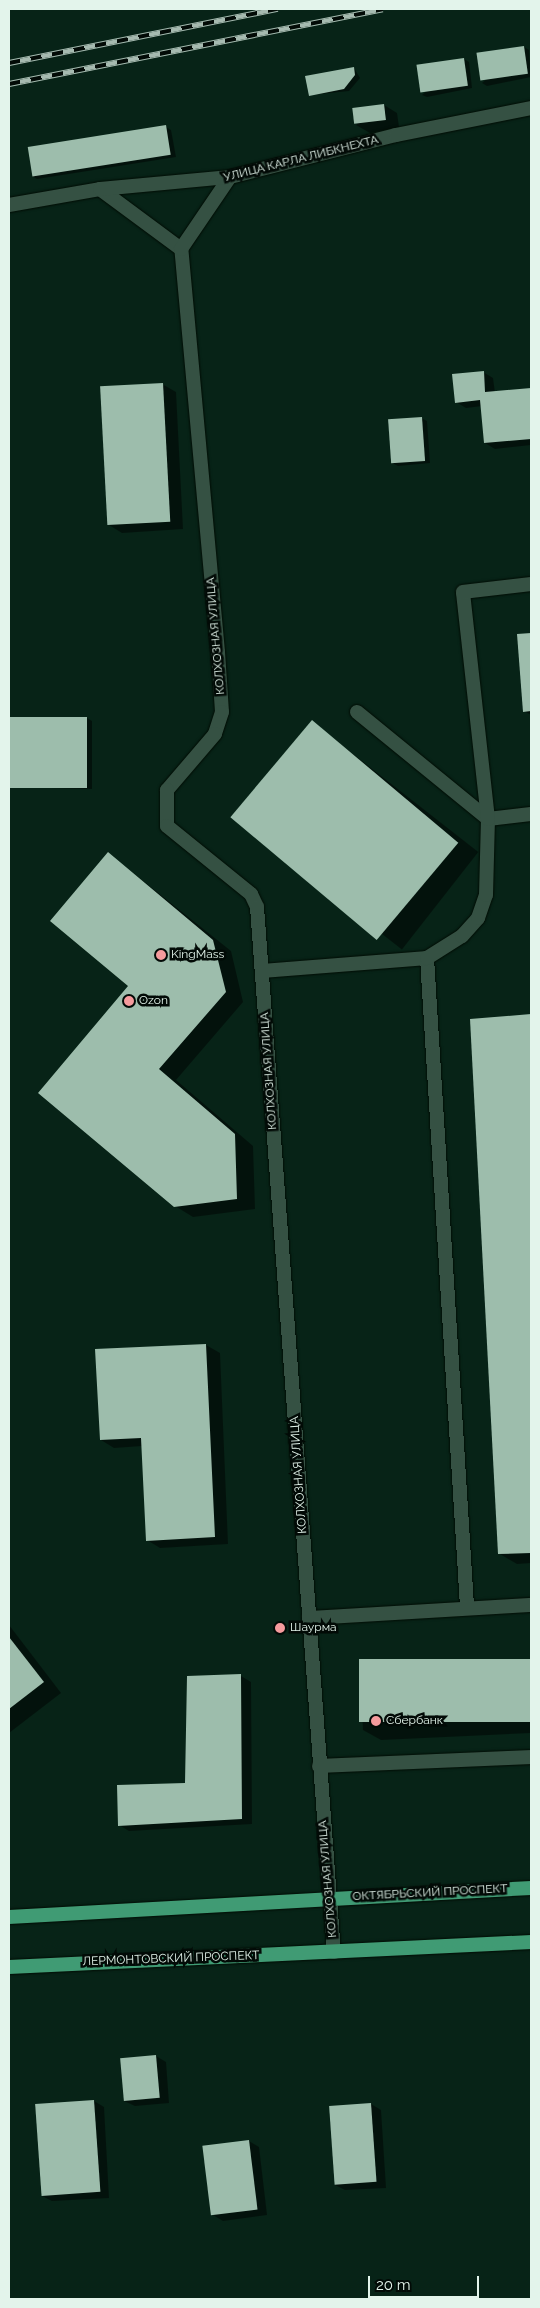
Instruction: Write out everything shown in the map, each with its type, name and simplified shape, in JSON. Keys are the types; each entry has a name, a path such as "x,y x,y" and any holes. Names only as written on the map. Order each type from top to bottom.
{"main road":[{"name":"ОКТЯБРЬСКИЙ ПРОСПЕКТ","path":"330,1898 531,1888"},
{"path":"9,1917 330,1898"},
{"path":"334,1952 531,1942"},
{"name":"ЛЕРМОНТОВСКИЙ ПРОСПЕКТ","path":"9,1967 334,1952"}],"street":[{"name":"УЛИЦА КАРЛА ЛИБКНЕХТА","path":"9,205 100,189 230,177 396,135 531,108"},
{"path":"100,189 181,250 230,177"},
{"name":"КОЛХОЗНАЯ УЛИЦА","path":"181,250 222,712 215,734 167,790 167,826 251,894 257,907 334,1952"},
{"path":"262,971 427,958 462,936 478,918 486,896 488,819 463,592 531,584"},
{"path":"357,712 488,819 531,814"},
{"path":"427,958 467,1607"},
{"path":"309,1618 467,1607 531,1605"},
{"path":"319,1766 531,1757"}],"building":[{"path":"524,46 528,74 480,80 476,53"},
{"path":"464,58 468,86 420,92 416,65"},
{"path":"354,67 355,75 344,89 309,96 305,76"},
{"path":"384,104 386,120 354,124 352,108"},
{"path":"166,125 171,155 32,177 28,147"},
{"path":"484,371 485,392 531,388 531,439 484,443 480,400 455,403 452,374"},
{"path":"163,383 170,522 107,525 100,386"},
{"path":"422,417 425,461 391,463 388,419"},
{"path":"531,633 531,711 523,712 517,634"},
{"path":"9,717 87,717 87,788 9,788"},
{"path":"312,720 458,843 377,940 230,817"},
{"path":"108,852 213,940 226,992 159,1069 235,1134 237,1199 174,1207 38,1093 128,986 50,921"},
{"path":"531,1014 531,1553 498,1554 470,1019"},
{"path":"206,1344 215,1537 146,1541 141,1438 100,1440 95,1349"},
{"path":"9,1637 44,1682 9,1709"},
{"path":"359,1659 531,1659 531,1722 359,1722"},
{"path":"241,1674 242,1819 118,1826 117,1785 185,1783 187,1676"},
{"path":"156,2055 160,2098 124,2101 120,2058"},
{"path":"94,2100 100,2192 42,2196 35,2104"},
{"path":"371,2103 377,2182 335,2185 329,2106"},
{"path":"249,2140 258,2209 211,2215 202,2146"}],"railway":[{"path":"9,63 278,9"},
{"path":"9,84 383,9"}],"place":[{"name":"KingMass","path":"161,955"},
{"name":"Ozon","path":"129,1001"},
{"name":"Шаурма","path":"280,1628"},
{"name":"Сбербанк","path":"376,1721"}]}
